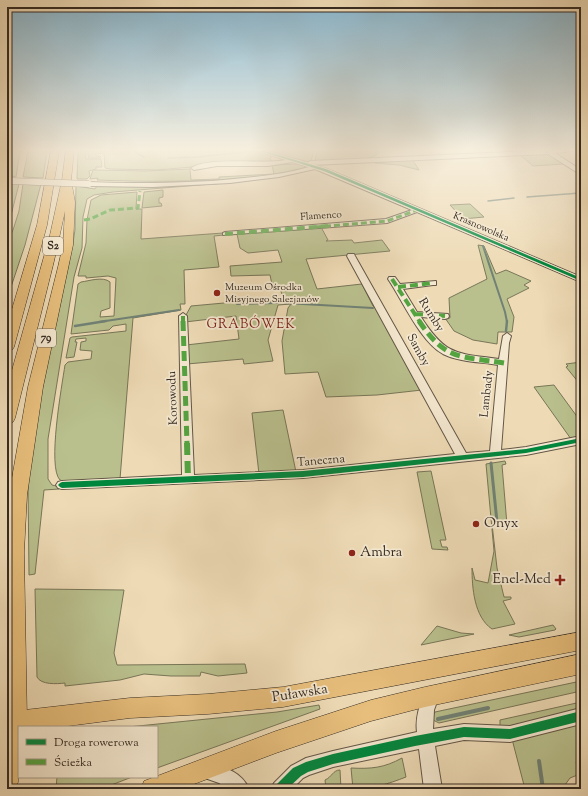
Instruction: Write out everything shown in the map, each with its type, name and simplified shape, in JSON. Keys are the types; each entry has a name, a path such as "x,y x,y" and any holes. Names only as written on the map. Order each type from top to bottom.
{"highway":[{"name":"S2","path":"7,347 49,188"},
{"name":"S2","path":"7,418 66,188"},
{"name":"79","path":"11,722 17,687 15,554 18,496 33,397 69,239 69,188"},
{"path":"7,317 25,283"}],"main road":[{"name":"Puławska","path":"11,722 130,708 283,697 331,690 581,641"},
{"path":"152,789 276,741 403,702 581,664"},
{"name":"79","path":"7,782 11,722"}],"street":[{"path":"140,191 180,188"},
{"name":"Krasnowolska","path":"366,188 581,280"},
{"name":"Flamenco","path":"225,234 385,221 417,210"},
{"name":"Samby","path":"351,256 463,458"},
{"name":"Rumby","path":"392,279 432,342 448,353 504,363"},
{"path":"398,287 433,283"},
{"path":"415,314 445,316"},
{"name":"Korowodu","path":"183,316 188,479"},
{"name":"Lambady","path":"495,454 505,342 507,336"},
{"name":"Taneczna","path":"62,485 303,474 543,449 581,440"},
{"path":"431,696 426,710 424,726 433,789"},
{"path":"280,789 297,772 317,763 464,732 510,734 581,716"},
{"path":"202,769 219,773 232,781 240,789"}],"green space":[{"path":"7,188 18,188 7,231"},
{"path":"22,188 40,188 25,245 7,299 7,243 19,211"},
{"path":"76,188 161,188 113,192 94,195 87,199 83,217 82,248 74,277 48,439 48,479 52,485 60,487 59,489 44,490 35,574 29,575 28,484 33,432 73,243 75,230"},
{"path":"163,190 163,197 159,198 159,203 161,203 162,206 142,208 144,192"},
{"path":"137,192 136,209 142,209 141,239 223,233 224,235 214,236 219,267 184,270 185,304 180,304 181,310 133,318 120,479 63,481 60,480 56,472 55,443 56,425 65,365 68,362 91,359 92,351 80,350 81,342 86,341 86,338 76,339 75,342 77,342 74,357 66,358 70,338 126,331 126,324 113,326 109,330 71,334 78,284 81,282 104,279 110,282 110,308 101,311 100,317 114,316 116,278 108,276 86,278 86,276 78,276 86,243 87,220 91,200 101,195"},
{"path":"470,204 484,217 463,219 450,205"},
{"path":"321,227 328,240 326,241 352,240 354,243 382,240 390,251 306,259 317,289 362,284 373,306 376,307 422,390 377,395 326,397 318,372 285,374 282,341 288,308 291,304 278,305 268,340 273,361 244,364 243,359 187,364 186,345 239,339 236,316 185,322 186,315 191,306 235,302 281,301 283,297 280,289 273,289 270,275 231,276 230,266 282,262 278,250 248,253 240,248 237,234"},
{"path":"478,245 484,246 496,274 506,270 531,281 524,285 529,288 507,299 514,317 512,332 498,332 497,344 473,340 454,331 445,318 450,318 449,298 487,279"},
{"path":"581,362 581,382 579,383 566,367 568,366 566,364"},
{"path":"554,385 581,422 581,436 571,439 534,387"},
{"path":"283,410 296,472 259,474 252,413"},
{"path":"505,461 506,464 502,465 507,525 492,524 497,568 504,597 511,597 511,599 503,601 515,624 492,629 481,617 475,601 472,568 475,580 488,583 494,551 486,464"},
{"path":"431,471 446,540 440,540 442,547 447,547 448,550 432,549 417,472"},
{"path":"35,589 124,590 114,653 117,665 245,664 247,673 218,676 201,672 200,676 144,674 120,680 65,686 65,683 46,683 39,680 37,677"},
{"path":"553,625 556,629 555,630 519,637 509,635"},
{"path":"437,626 461,633 474,634 421,645"},
{"path":"581,681 581,691 439,723 431,719 435,712"},
{"path":"581,702 581,710 500,728 500,720"},
{"path":"319,705 320,709 158,768 158,726 138,726 277,712"},
{"path":"581,722 581,762 576,762 580,774 570,778 562,789 525,789 512,739"},
{"path":"402,758 406,777 380,786 353,789 351,768 377,767 389,764"},
{"path":"340,770 341,789 326,789 325,780 336,771"},
{"path":"57,778 129,778 101,789 56,789"}],"waterway":[{"path":"527,197 580,193"},
{"path":"488,201 514,198"},
{"path":"483,246 507,322"},
{"path":"237,304 278,303"},
{"path":"285,303 373,308"},
{"path":"99,322 179,310"},
{"path":"75,326 106,321"},
{"path":"506,331 507,322"},
{"path":"491,463 497,522"},
{"path":"438,719 488,708"},
{"path":"539,761 543,789"}],"marked path":[{"path":"84,220 90,219 110,210 138,208 140,191"},
{"path":"225,234 387,221 417,210"},
{"path":"392,279 425,330 440,347 447,352 460,356 504,363"},
{"path":"398,287 433,283"},
{"path":"415,314 445,316"},
{"path":"183,316 188,479"}],"cycle path":[{"path":"367,188 581,280"},
{"path":"62,485 303,474 526,451 581,440"},
{"path":"280,789 297,772 306,767 333,759 464,732 510,734 581,716"}],"place":[{"name":"Muzeum Ośrodka Misyjnego Salezjanów","path":"217,293"},
{"name":"Onyx","path":"476,524"},
{"name":"Ambra","path":"352,553"},
{"name":"Enel-Med","path":"560,580"}],"district":[{"name":"GRABÓWEK","path":"251,325"}]}
